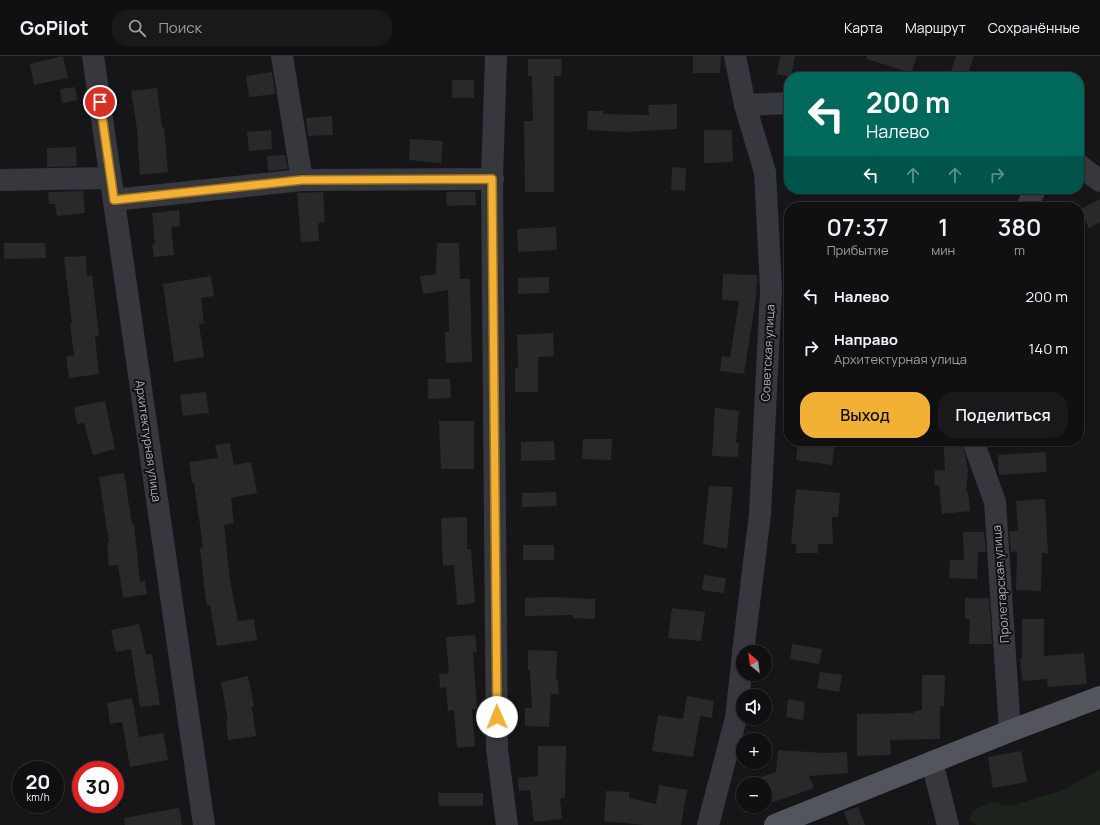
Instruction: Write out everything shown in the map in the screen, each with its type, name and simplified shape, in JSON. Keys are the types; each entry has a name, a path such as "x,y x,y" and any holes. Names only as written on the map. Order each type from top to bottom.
{"main road":[{"path":"775,825 1010,731 1100,697"}],"street":[{"name":"Архитектурная улица","path":"93,56 204,825"},
{"path":"282,56 302,180"},
{"path":"496,56 492,179 497,749 507,825"},
{"name":"Советская улица","path":"735,56 745,105 765,172 771,289 760,514 744,645"},
{"path":"745,105 784,103"},
{"path":"1084,169 1100,181"},
{"path":"0,180 110,178"},
{"path":"114,200 302,180 492,179"},
{"name":"Пролетарская улица","path":"976,446 995,502 1010,731"},
{"name":"Советская улица","path":"708,825 736,718 740,681"},
{"path":"932,762 948,825"}],"shaded area":[{"path":"1100,769 1100,825 977,825 970,820 973,810 991,802 1010,806 1063,790"}],"building":[{"path":"63,56 68,78 34,85 30,64"},
{"path":"693,56 721,56 720,73 693,73"},
{"path":"780,56 795,56 792,72 784,72 784,76 777,74"},
{"path":"867,56 917,56 911,72 867,59"},
{"path":"956,56 974,56 969,72 951,72"},
{"path":"528,59 562,59 561,76 554,76 554,192 525,192 524,121 533,121 532,76 528,76"},
{"path":"272,72 275,94 249,97 246,76"},
{"path":"452,80 474,80 474,98 452,98"},
{"path":"75,87 77,100 62,103 60,89"},
{"path":"157,88 162,127 164,127 168,172 140,175 137,129 131,91"},
{"path":"677,104 677,129 626,132 587,130 588,111 603,111 603,114 649,115 648,105"},
{"path":"332,116 333,135 308,136 306,118"},
{"path":"271,130 272,149 249,151 247,132"},
{"path":"704,130 732,130 733,162 704,163"},
{"path":"410,139 443,141 441,163 409,160"},
{"path":"76,147 77,166 47,167 47,148"},
{"path":"285,155 288,169 268,171 267,156"},
{"path":"672,167 686,168 685,191 671,190"},
{"path":"83,191 85,213 57,216 55,204 49,204 48,192"},
{"path":"323,192 325,222 318,223 319,241 301,242 297,193"},
{"path":"446,192 475,192 476,205 447,206"},
{"path":"1100,199 1100,222 1089,228 1084,219 1084,207"},
{"path":"179,210 180,226 171,227 174,255 154,257 152,244 155,243 152,213"},
{"path":"556,227 557,250 518,252 517,229"},
{"path":"4,243 45,243 46,258 4,259"},
{"path":"437,243 459,243 460,279 470,279 472,362 446,363 445,332 449,332 448,290 423,294 420,276 436,274"},
{"path":"86,256 87,276 92,275 99,336 95,336 99,374 69,378 66,356 74,355 70,323 72,323 64,257"},
{"path":"723,274 757,275 756,298 744,374 720,371 722,356 730,357 739,301 722,300"},
{"path":"211,276 214,296 201,298 204,323 199,324 204,357 174,362 163,284"},
{"path":"549,277 549,293 518,294 518,278"},
{"path":"553,333 554,356 538,357 538,392 515,392 515,368 518,368 517,335"},
{"path":"428,379 450,379 451,398 428,399"},
{"path":"206,392 209,413 183,416 180,395"},
{"path":"105,401 115,449 93,455 84,423 77,424 74,407"},
{"path":"715,408 739,411 736,443 739,443 738,457 712,456"},
{"path":"439,421 474,421 474,469 441,469"},
{"path":"583,439 612,439 611,460 582,459"},
{"path":"554,441 555,460 521,461 521,442"},
{"path":"230,443 234,465 251,462 257,493 231,498 234,523 224,525 230,580 238,621 254,619 257,640 217,646 210,605 207,606 200,548 203,547 194,483 192,483 189,462 218,458 215,445"},
{"path":"797,446 834,446 832,465 796,460"},
{"path":"943,446 962,446 968,471 966,493 968,492 970,511 942,514 939,485 934,485 935,470 945,470"},
{"path":"1045,452 1047,472 999,475 998,455"},
{"path":"124,473 132,524 134,524 140,582 145,581 147,594 123,598 118,565 109,566 107,543 109,543 99,477"},
{"path":"709,486 733,487 727,549 703,544"},
{"path":"796,489 840,493 838,517 832,517 833,544 818,544 818,553 796,553 796,544 791,544"},
{"path":"556,492 557,506 522,507 522,493"},
{"path":"1045,499 1048,553 1042,553 1041,591 1016,590 1017,551 1011,552 1009,531 1018,531 1016,501"},
{"path":"467,517 467,549 471,549 475,603 457,605 454,565 443,566 441,518"},
{"path":"963,532 984,532 986,552 978,552 977,579 949,578 950,560 964,560"},
{"path":"523,545 554,545 554,560 523,560"},
{"path":"704,575 726,578 724,593 702,590"},
{"path":"553,597 595,599 595,619 573,618 573,615 525,616 525,598"},
{"path":"965,598 989,598 992,644 969,644 970,619 965,619"},
{"path":"672,608 705,612 701,641 668,638"},
{"path":"1022,619 1044,619 1044,656 1084,653 1087,684 1048,687 1047,679 1022,681 1020,658 1022,658"},
{"path":"139,624 146,654 152,654 160,705 140,707 131,649 116,652 111,630"},
{"path":"475,635 477,652 473,652 477,709 472,709 475,746 457,748 454,710 448,711 446,687 440,688 439,674 449,673 446,637"},
{"path":"792,644 822,649 819,664 790,659"},
{"path":"528,650 557,651 556,680 558,680 559,694 551,694 549,727 525,726 525,708 532,708 530,670 528,670"},
{"path":"820,672 842,675 839,692 817,688"},
{"path":"922,675 945,675 944,706 940,706 940,739 890,740 891,755 857,756 857,714 914,713 914,711 922,710"},
{"path":"248,676 254,706 252,707 256,736 228,740 226,721 228,721 221,682"},
{"path":"687,696 714,701 712,718 700,716 693,757 652,751 658,715 683,719"},
{"path":"132,698 139,737 163,733 168,760 130,767 122,722 110,724 107,703"},
{"path":"788,699 805,702 803,720 786,717"},
{"path":"538,746 566,746 565,798 560,798 562,819 534,822 530,790 519,791 518,778 538,776"},
{"path":"778,750 824,753 847,752 848,773 809,776 814,788 772,803 772,777 761,777 776,772"},
{"path":"1021,751 1027,782 993,788 988,757"},
{"path":"659,785 687,790 681,825 645,825 604,821 606,791 629,792 629,798 656,804"},
{"path":"438,793 483,793 483,806 439,806"},
{"path":"858,807 865,825 849,825 844,812"},
{"path":"179,808 182,825 125,825 124,818"}],"route":[{"path":"100,102 114,200 302,180 492,179 497,717"}]}
